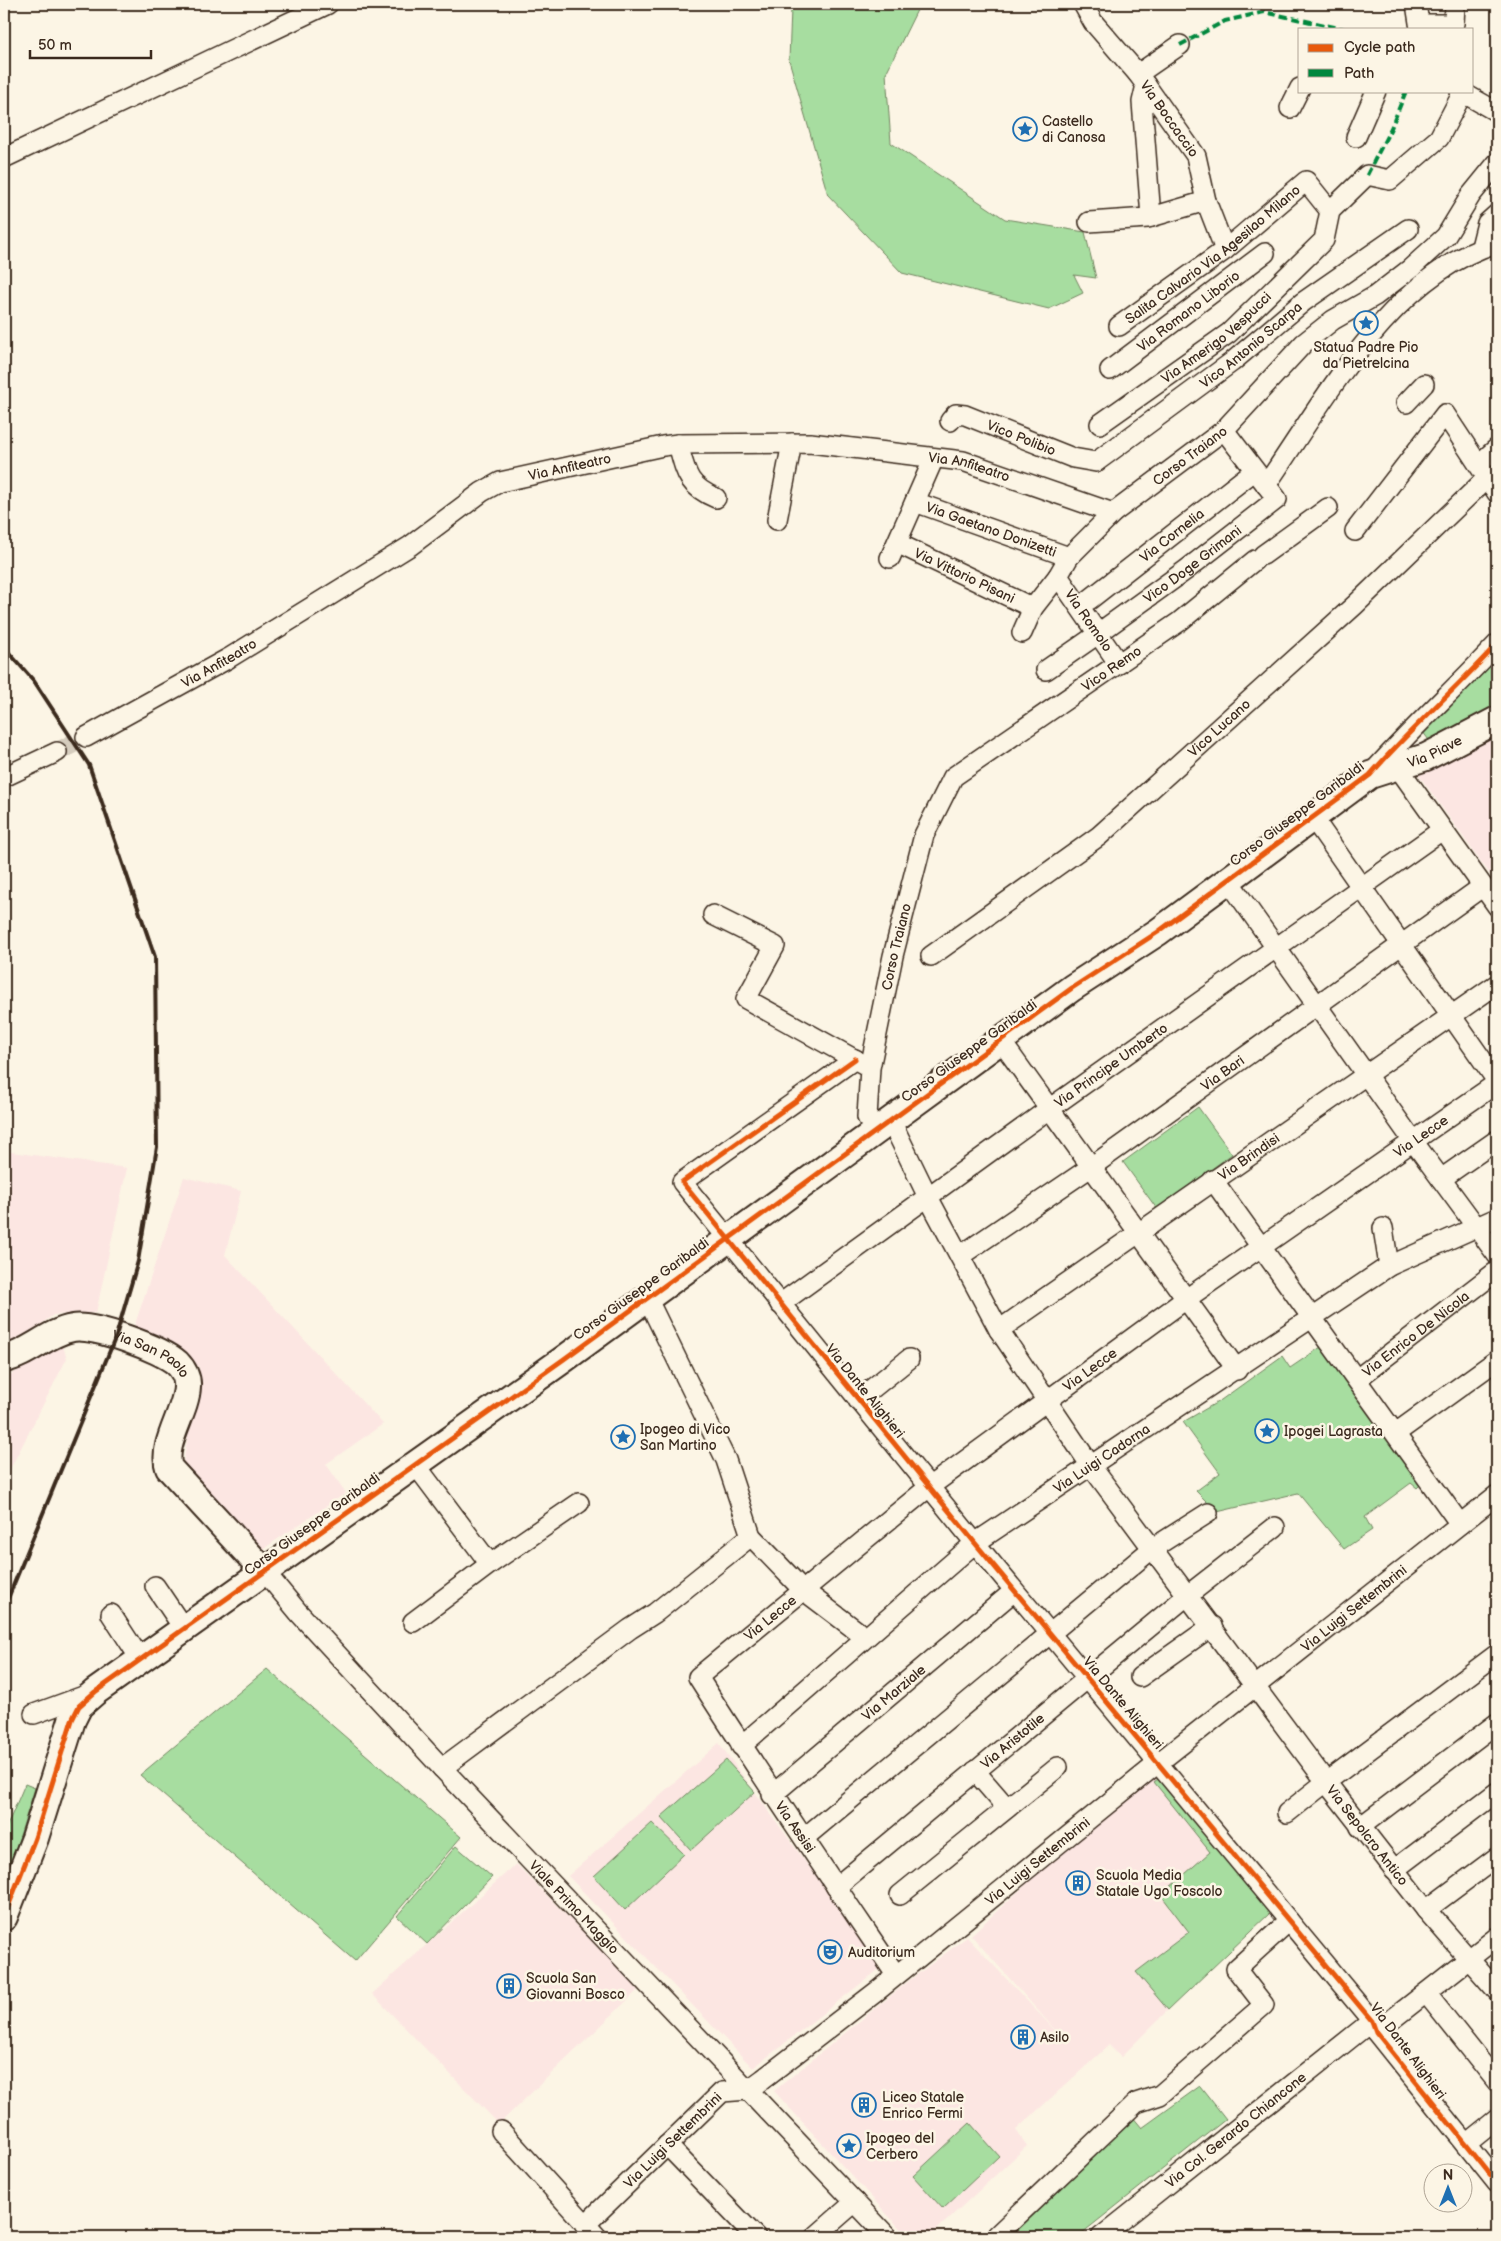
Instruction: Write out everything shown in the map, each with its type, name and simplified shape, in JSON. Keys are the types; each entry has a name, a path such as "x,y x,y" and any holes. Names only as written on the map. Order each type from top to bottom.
{"street":[{"path":"4,158 328,4"},
{"name":"Via Boccaccio","path":"1083,4 1093,22 1142,79 1196,156 1206,201 1225,250"},
{"path":"1416,4 1420,26 1454,24 1455,4"},
{"path":"1151,217 1142,79 1180,45"},
{"path":"1290,108 1298,92"},
{"path":"1356,137 1376,92"},
{"path":"1330,211 1367,175 1390,180 1439,138 1461,93 1497,112"},
{"path":"1224,430 1265,485 1371,332 1392,313 1415,277 1446,236 1471,195 1497,163"},
{"name":"Salita Calvario Via Agesilao Milano","path":"1118,326 1225,250 1306,181 1330,211"},
{"path":"1089,222 1151,217 1206,201"},
{"name":"Via Amerigo Vespucci","path":"1100,424 1229,333 1324,240 1330,211"},
{"path":"1415,277 1489,245 1487,223 1497,214"},
{"name":"Vico Antonio Scarpa","path":"1096,462 1232,362 1303,302 1408,229"},
{"path":"1446,236 1464,256"},
{"name":"Via Romano Liborio","path":"1110,370 1266,253"},
{"name":"Corso Traiano","path":"1022,633 1033,608 1058,576 1069,557 1114,514 1224,430 1304,343 1333,320 1375,296 1415,277"},
{"path":"1375,296 1392,313"},
{"path":"1406,403 1424,384"},
{"name":"Vico Polibio","path":"950,421 956,414 964,415 1073,458 1096,462"},
{"path":"1354,531 1445,414 1488,478"},
{"path":"778,520 792,443"},
{"name":"Via Anfiteatro","path":"86,737 229,658 410,546 482,492 500,482 678,444 792,443 963,461 1114,514"},
{"path":"678,444 686,472 699,491 716,498"},
{"name":"Vico Lucano","path":"931,956 1099,836 1355,605 1488,478 1497,448"},
{"path":"915,502 934,458"},
{"name":"Via Cornelia","path":"1089,600 1265,485"},
{"name":"Vico Doge Grimani","path":"1046,670 1186,570 1265,485"},
{"name":"Via Vittorio Pisani","path":"915,502 894,551 1033,608"},
{"name":"Via Gaetano Donizetti","path":"915,502 1069,557"},
{"name":"Vico Remo","path":"962,768 1179,622 1259,558 1328,508"},
{"name":"Via Romolo","path":"1058,576 1119,664"},
{"name":"Corso Giuseppe Garibaldi","path":"4,1917 35,1838 72,1720 79,1706 95,1692 728,1240 1072,988 1158,932 1313,818 1370,775 1396,746 1462,682 1497,644"},
{"name":"Via Piave","path":"1370,775 1426,757 1497,720"},
{"path":"4,777 57,752"},
{"path":"1396,766 1497,906"},
{"name":"Corso Traiano","path":"962,768 953,776 924,835 863,1063 867,1116 883,1128 928,1197 999,1330 1046,1401 1091,1466 1256,1685 1326,1782"},
{"path":"1313,818 1497,1082"},
{"name":"Via Principe Umberto","path":"780,1304 1049,1109 1442,830"},
{"path":"1228,880 1413,1141 1497,1255"},
{"name":"Via Bari","path":"960,1256 1091,1167 1482,887"},
{"path":"713,915 775,946 746,999 863,1063"},
{"name":"Via Brindisi","path":"999,1330 1497,984"},
{"path":"1001,1041 1237,1370"},
{"name":"Via Dante Alighieri","path":"863,1063 682,1182 975,1543 1289,1921 1497,2183"},
{"name":"Via Lecce","path":"698,1677 929,1486 1186,1299 1497,1082"},
{"path":"1441,1179 1497,1140"},
{"path":"1213,1180 1314,1318 1460,1524"},
{"name":"Via Luigi Cadorna","path":"741,1746 975,1543 1237,1370 1389,1266 1497,1218"},
{"path":"1383,1228 1389,1266"},
{"name":"Via Enrico De Nicola","path":"1356,1379 1497,1271"},
{"path":"647,1298 726,1460 751,1536 803,1590 865,1637"},
{"name":"Via San Paolo","path":"4,1359 21,1353 63,1330 84,1327 99,1330 139,1344 176,1363 184,1372 187,1386 168,1453 169,1468 265,1572"},
{"path":"858,1400 909,1359"},
{"path":"1396,1433 1497,1360"},
{"path":"415,1464 490,1564"},
{"name":"Via Luigi Settembrini","path":"591,2231 667,2145 722,2092 748,2090 896,1975 1158,1763 1497,1495"},
{"path":"413,1622 490,1564 579,1503"},
{"path":"804,1838 1154,1548 1208,1513"},
{"name":"Via Aristotile","path":"836,1887 1188,1595 1275,1527"},
{"path":"442,1768 630,1629 655,1613 751,1536"},
{"name":"Viale Primo Maggio","path":"265,1572 299,1613 442,1768 888,2237"},
{"path":"155,1586 184,1629"},
{"name":"Via Marziale","path":"772,1795 1014,1590"},
{"path":"111,1614 140,1660"},
{"path":"1140,1677 1212,1626"},
{"name":"Via Sepolcro Antico","path":"1497,1654 1326,1782 1426,1910 1497,1991"},
{"name":"Via Assisi","path":"698,1677 772,1795 804,1838 896,1975"},
{"path":"34,1714 95,1692"},
{"path":"1360,1827 1497,1723"},
{"path":"900,1895 1058,1767"},
{"path":"975,1771 1007,1808"},
{"path":"1287,1813 1326,1782"},
{"path":"1394,1870 1497,1792"},
{"path":"1426,1910 1497,1857"},
{"path":"995,2237 1136,2103 1160,2095 1264,2006 1236,1969 1289,1921"},
{"name":"Via Col. Gerardo Chiancone","path":"1101,2237 1374,2027 1426,1993 1497,1937"},
{"path":"1426,1993 1497,2082"},
{"path":"1466,2144 1497,2119"},
{"path":"502,2131 591,2231"},
{"path":"667,2145 756,2237"},
{"path":"815,2237 854,2202"}],"shaded area":[{"path":"1497,733 1497,884 1418,774"},
{"path":"4,1151 127,1168 96,1313 53,1315 21,1340 4,1344"},
{"path":"184,1177 241,1191 225,1255 383,1424 326,1464 346,1493 260,1551 182,1470 199,1367 134,1327"},
{"path":"61,1341 67,1358 4,1481 4,1379"},
{"path":"719,1743 882,1967 753,2068 568,1876"},
{"path":"1156,1765 1270,1913 1192,1986 1121,2057 1109,2045 1016,2130 1027,2146 929,2237 908,2237 774,2091 910,1980 967,1937 1064,2040 971,1935"},
{"name":"Scuola San Giovanni Bosco","path":"516,1864 639,1989 499,2124 372,1994"}],"green space":[{"path":"794,4 920,4 886,73 891,143 1005,219 1085,232 1096,278 1074,275 1083,293 1049,309 902,273 828,195 789,60 791,9"},
{"path":"1492,660 1497,666 1497,707 1431,743 1423,732"},
{"path":"1198,1107 1232,1154 1157,1209 1123,1162"},
{"path":"1321,1347 1422,1483 1417,1488 1411,1483 1365,1517 1372,1530 1344,1549 1298,1493 1217,1512 1196,1491 1220,1473 1183,1422 1221,1400 1282,1356 1290,1368"},
{"path":"267,1669 461,1837 355,1961 140,1775"},
{"path":"726,1760 755,1792 691,1850 661,1817"},
{"path":"1162,1776 1270,1913 1168,2010 1136,1972 1189,1932 1161,1895 1210,1852 1154,1782"},
{"path":"25,1784 35,1788 9,1870 4,1868 4,1833"},
{"path":"652,1823 684,1854 625,1910 594,1876"},
{"path":"456,1846 492,1877 427,1944 397,1916"},
{"path":"1200,2086 1226,2119 1077,2237 1003,2237 1132,2116 1142,2128"},
{"path":"970,2123 999,2156 943,2209 913,2176"}],"tunnel":[{"path":"57,752 86,737"}],"railway":[{"path":"4,647 34,681 89,765 155,957 157,1147 138,1261 116,1336 4,1608"}],"marked path":[{"path":"1180,45 1225,21 1264,12 1339,28"},
{"path":"1367,175 1391,128 1406,92"}],"cycle path":[{"path":"4,1917 35,1838 72,1720 79,1706 95,1692 564,1359 1072,988 1158,932 1370,775 1497,644"},
{"path":"855,1059 682,1182 975,1543 1372,2021 1376,2032 1497,2183"}],"place":[{"name":"Castello di Canosa","path":"1025,129"},
{"name":"Statua Padre Pio da Pietrelcina","path":"1366,323"},
{"name":"Ipogei Lagrasta","path":"1267,1431"},
{"name":"Ipogeo di Vico San Martino","path":"623,1437"},
{"name":"Scuola Media Statale Ugo Foscolo","path":"1078,1883"},
{"name":"Auditorium","path":"830,1952"},
{"name":"Scuola San Giovanni Bosco","path":"509,1986"},
{"name":"Asilo","path":"1023,2037"},
{"name":"Liceo Statale Enrico Fermi","path":"864,2105"},
{"name":"Ipogeo del Cerbero","path":"849,2146"}]}
